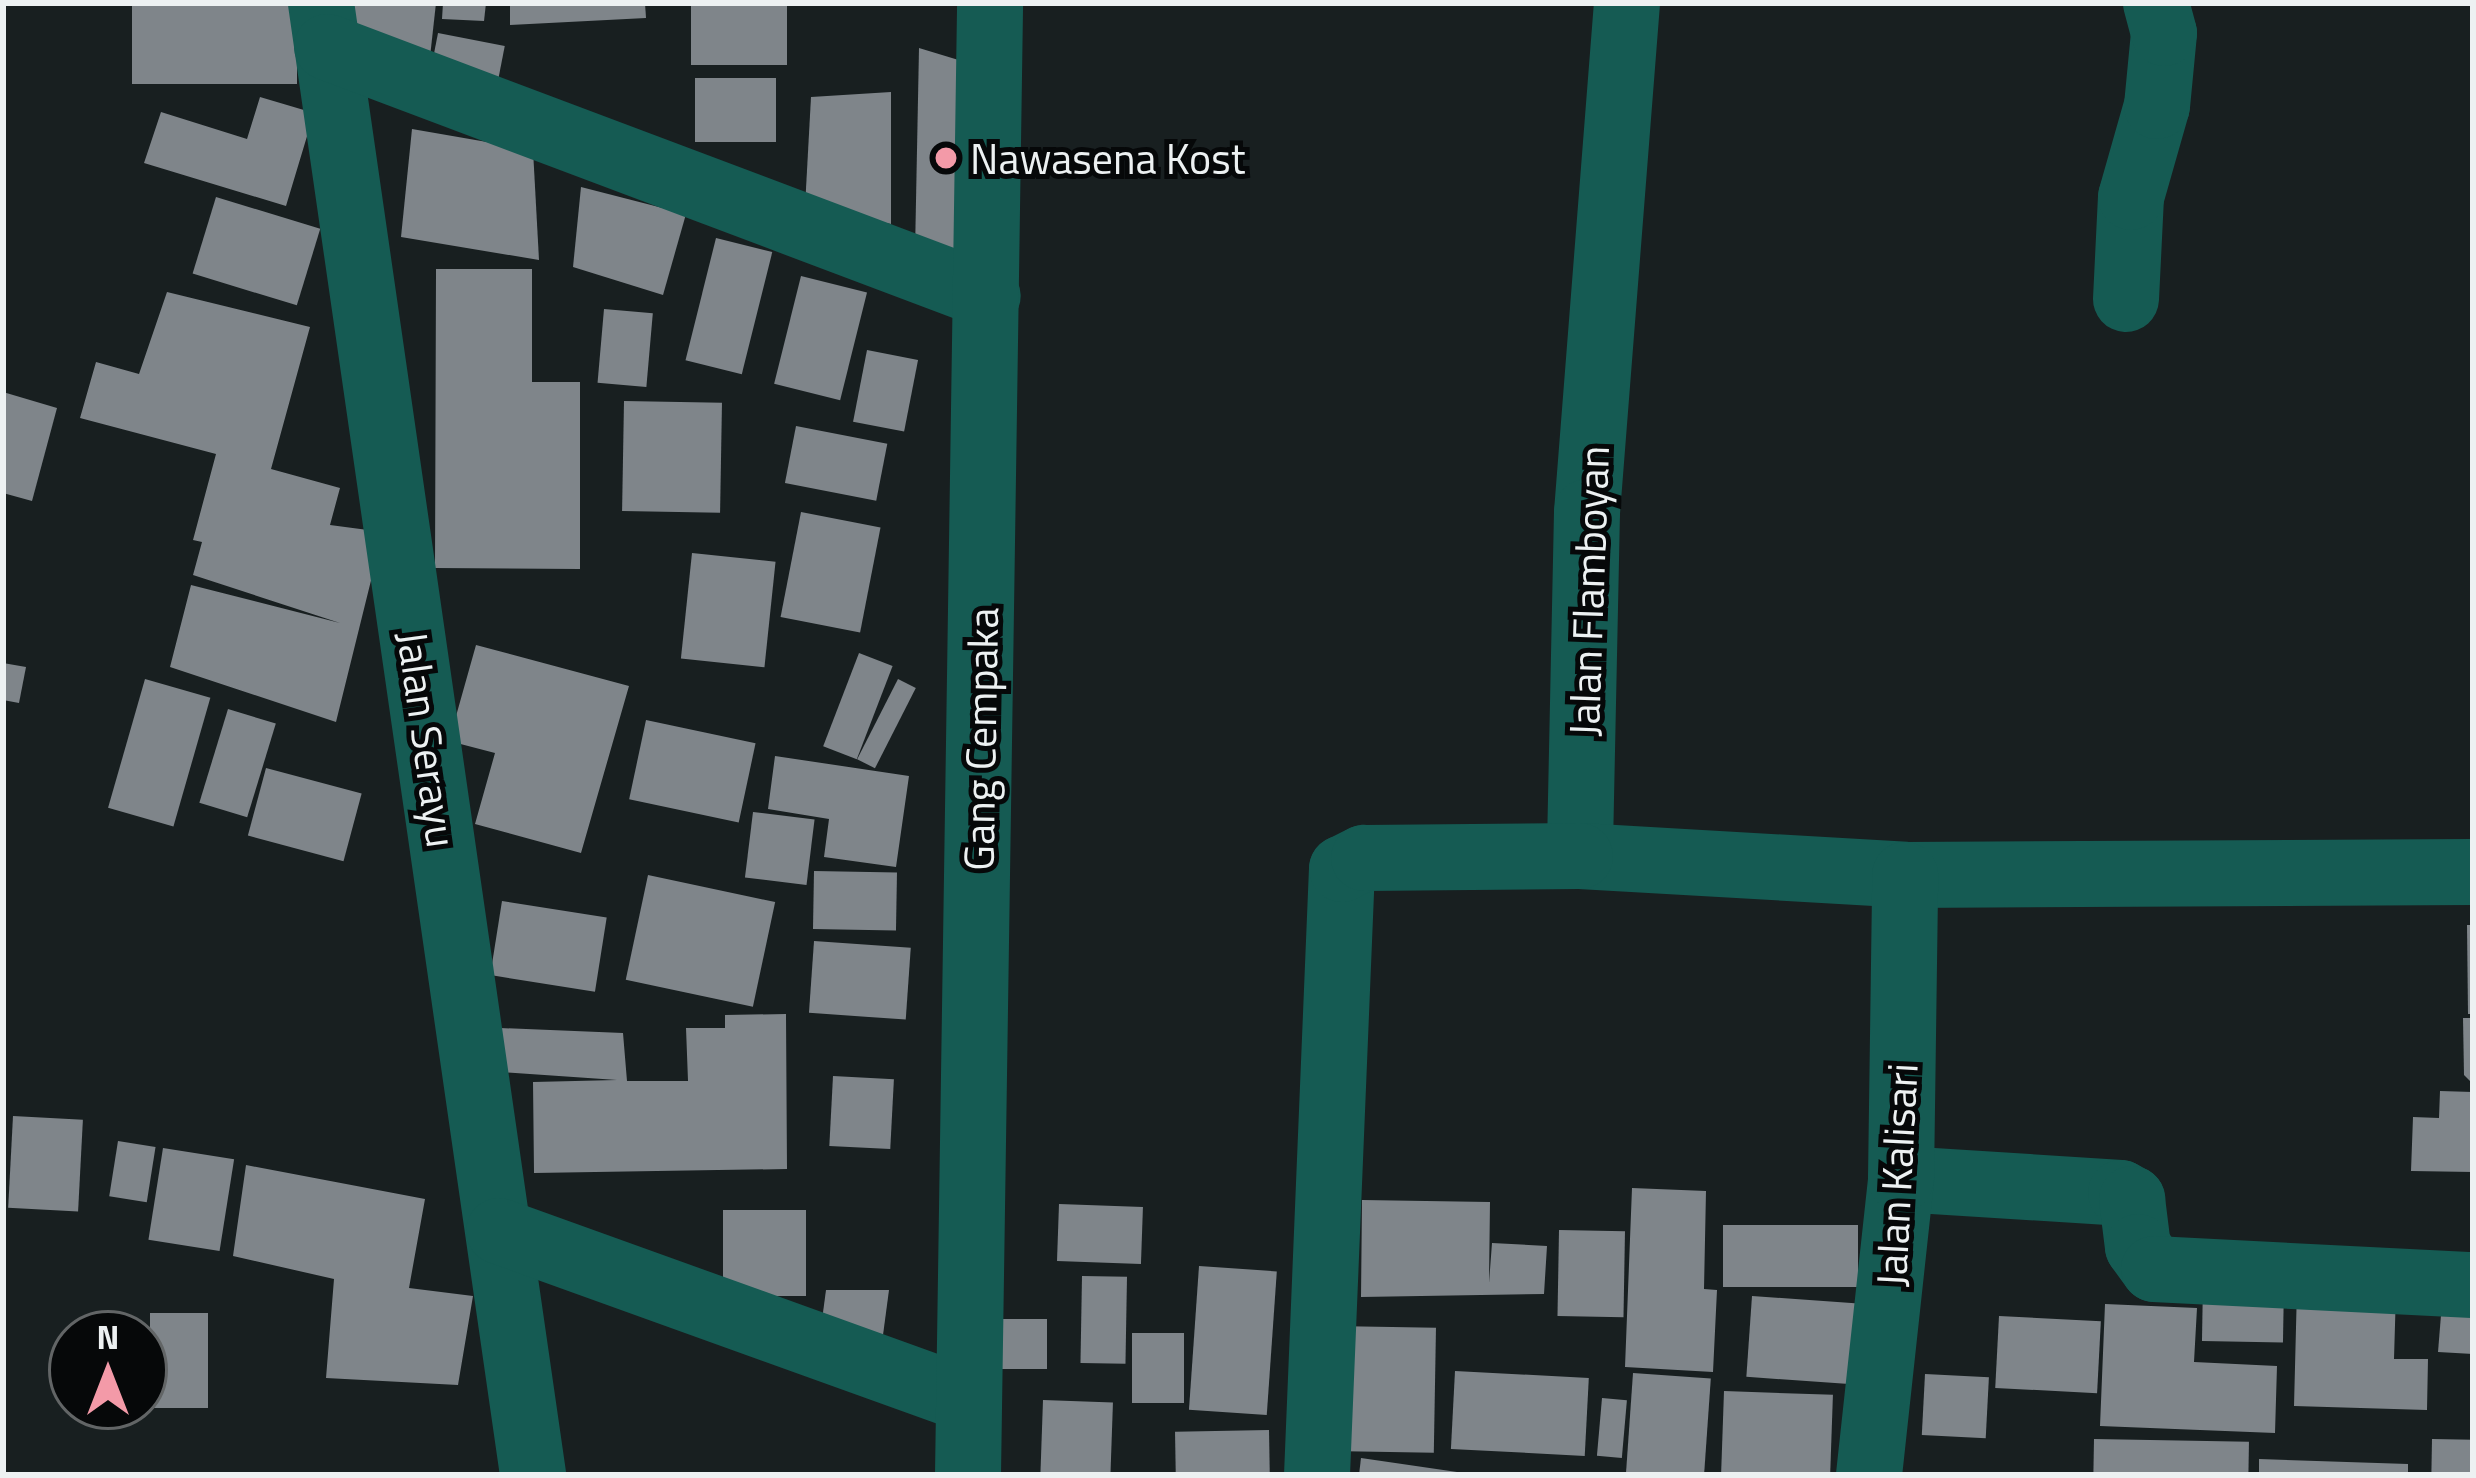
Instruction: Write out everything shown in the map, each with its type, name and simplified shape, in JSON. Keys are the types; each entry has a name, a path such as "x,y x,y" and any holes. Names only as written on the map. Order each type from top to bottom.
{"street":[{"name":"Gang Cempaka","path":"968,1475 990,3"},
{"name":"Jalan Flamboyan","path":"1580,856 1587,512 1627,3"},
{"path":"2126,299 2131,197 2156,106 2164,33 2156,3"},
{"path":"324,25 988,296"},
{"name":"Jalan Serayu","path":"324,25 533,1475"},
{"path":"1317,1475 1342,869 1364,858 1580,856 1905,874 2473,872"},
{"name":"Jalan Kalisari","path":"1869,1475 1901,1179 1905,874"},
{"path":"1901,1179 2121,1193 2132,1199 2138,1247 2154,1269 2473,1285"},
{"path":"499,1231 969,1400"}],"building":[{"path":"132,3 297,3 297,84 132,84"},
{"path":"352,3 436,3 430,57 347,47"},
{"path":"443,3 486,3 484,21 442,19"},
{"path":"510,3 645,3 646,18 510,25"},
{"path":"691,3 787,3 787,65 691,65"},
{"path":"438,33 505,46 496,93 429,80"},
{"name":"Nawasena Kost","path":"919,48 975,65 974,269 915,252"},
{"path":"695,78 776,78 776,142 695,142"},
{"path":"891,92 891,224 805,207 811,97"},
{"path":"260,97 314,113 286,206 144,163 161,112 247,139"},
{"path":"412,129 533,150 539,260 401,237"},
{"path":"581,187 686,214 663,295 573,267"},
{"path":"216,197 320,229 297,305 193,274"},
{"path":"716,238 772,252 742,374 686,360"},
{"path":"436,269 532,269 532,382 580,382 580,569 435,568"},
{"path":"801,276 867,292 840,400 774,384"},
{"path":"167,292 310,327 271,469 340,488 330,525 383,532 336,722 170,667 191,585 340,623 193,575 202,542 193,540 216,454 80,418 96,362 139,374"},
{"path":"604,309 653,313 646,387 598,383"},
{"path":"867,350 918,360 904,432 853,422"},
{"path":"3,392 57,408 32,501 3,493"},
{"path":"624,401 722,403 720,513 622,511"},
{"path":"796,426 887,444 876,501 785,483"},
{"path":"801,512 881,527 860,632 781,617"},
{"path":"692,553 776,562 764,667 681,658"},
{"path":"476,645 629,686 581,853 475,824 495,753 449,741"},
{"path":"859,653 893,666 857,759 823,746"},
{"path":"3,663 26,667 19,703 3,700"},
{"path":"145,679 210,698 173,827 108,808"},
{"path":"898,679 916,688 875,768 857,759"},
{"path":"228,709 276,724 247,817 199,803"},
{"path":"646,720 756,743 739,823 629,799"},
{"path":"775,756 909,776 896,867 824,857 829,819 768,809"},
{"path":"266,768 362,794 344,861 248,836"},
{"path":"753,812 815,820 806,885 745,878"},
{"path":"814,871 897,872 896,930 813,929"},
{"path":"648,875 775,902 753,1007 626,980"},
{"path":"502,901 607,918 595,992 490,975"},
{"path":"2467,925 2473,925 2473,1014 2468,1014"},
{"path":"814,941 911,948 906,1020 809,1013"},
{"path":"786,1014 787,1169 534,1173 533,1082 617,1080 500,1072 500,1028 623,1033 627,1081 688,1081 686,1028 725,1028 725,1015"},
{"path":"2463,1018 2473,1018 2473,1084 2464,1075"},
{"path":"833,1076 894,1079 890,1149 829,1146"},
{"path":"2440,1091 2473,1092 2473,1172 2411,1171 2413,1117 2439,1118"},
{"path":"13,1116 83,1120 78,1212 8,1208"},
{"path":"118,1141 156,1147 147,1202 109,1196"},
{"path":"163,1148 234,1159 220,1251 148,1240"},
{"path":"246,1165 425,1199 409,1288 473,1296 458,1385 326,1378 334,1279 233,1256"},
{"path":"1632,1188 1706,1191 1704,1289 1717,1290 1713,1372 1625,1367"},
{"path":"1362,1200 1490,1202 1489,1283 1492,1243 1547,1246 1544,1294 1361,1297"},
{"path":"1059,1204 1143,1207 1141,1264 1057,1261"},
{"path":"723,1210 806,1210 806,1296 723,1296"},
{"path":"1723,1225 1858,1225 1858,1287 1723,1287"},
{"path":"1559,1230 1625,1231 1623,1317 1557,1316"},
{"path":"1199,1266 1277,1271 1267,1415 1189,1410"},
{"path":"2445,1266 2473,1269 2473,1354 2438,1352"},
{"path":"1082,1276 1127,1277 1125,1364 1080,1363"},
{"path":"2203,1282 2284,1283 2283,1342 2202,1341"},
{"path":"2297,1288 2396,1291 2394,1359 2428,1359 2427,1410 2294,1406"},
{"path":"826,1290 889,1290 881,1350 820,1335"},
{"path":"1752,1296 1862,1304 1856,1384 1746,1377"},
{"path":"2105,1304 2197,1308 2194,1362 2277,1366 2275,1433 2100,1426"},
{"path":"168,1313 208,1313 208,1408 168,1408"},
{"path":"1999,1316 2101,1321 2097,1393 1995,1388"},
{"path":"995,1319 1047,1319 1047,1369 995,1369"},
{"path":"1333,1326 1436,1328 1434,1453 1331,1451"},
{"path":"1132,1333 1184,1333 1184,1403 1132,1403"},
{"path":"1455,1371 1589,1378 1585,1456 1451,1449"},
{"path":"1633,1373 1711,1378 1704,1475 1626,1475"},
{"path":"1925,1374 1989,1377 1986,1438 1922,1435"},
{"path":"1724,1391 1833,1395 1830,1475 1721,1475"},
{"path":"1602,1398 1627,1400 1622,1458 1597,1456"},
{"path":"1043,1400 1113,1402 1110,1475 1040,1475"},
{"path":"1269,1430 1270,1475 1176,1475 1175,1432"},
{"path":"2094,1439 2249,1442 2248,1475 2093,1475"},
{"path":"2432,1439 2473,1440 2472,1475 2431,1475"},
{"path":"1361,1458 1457,1472 1457,1475 1359,1475"},
{"path":"2259,1459 2408,1464 2408,1475 2259,1475"}],"place":[{"name":"Nawasena Kost","path":"946,158"}]}
